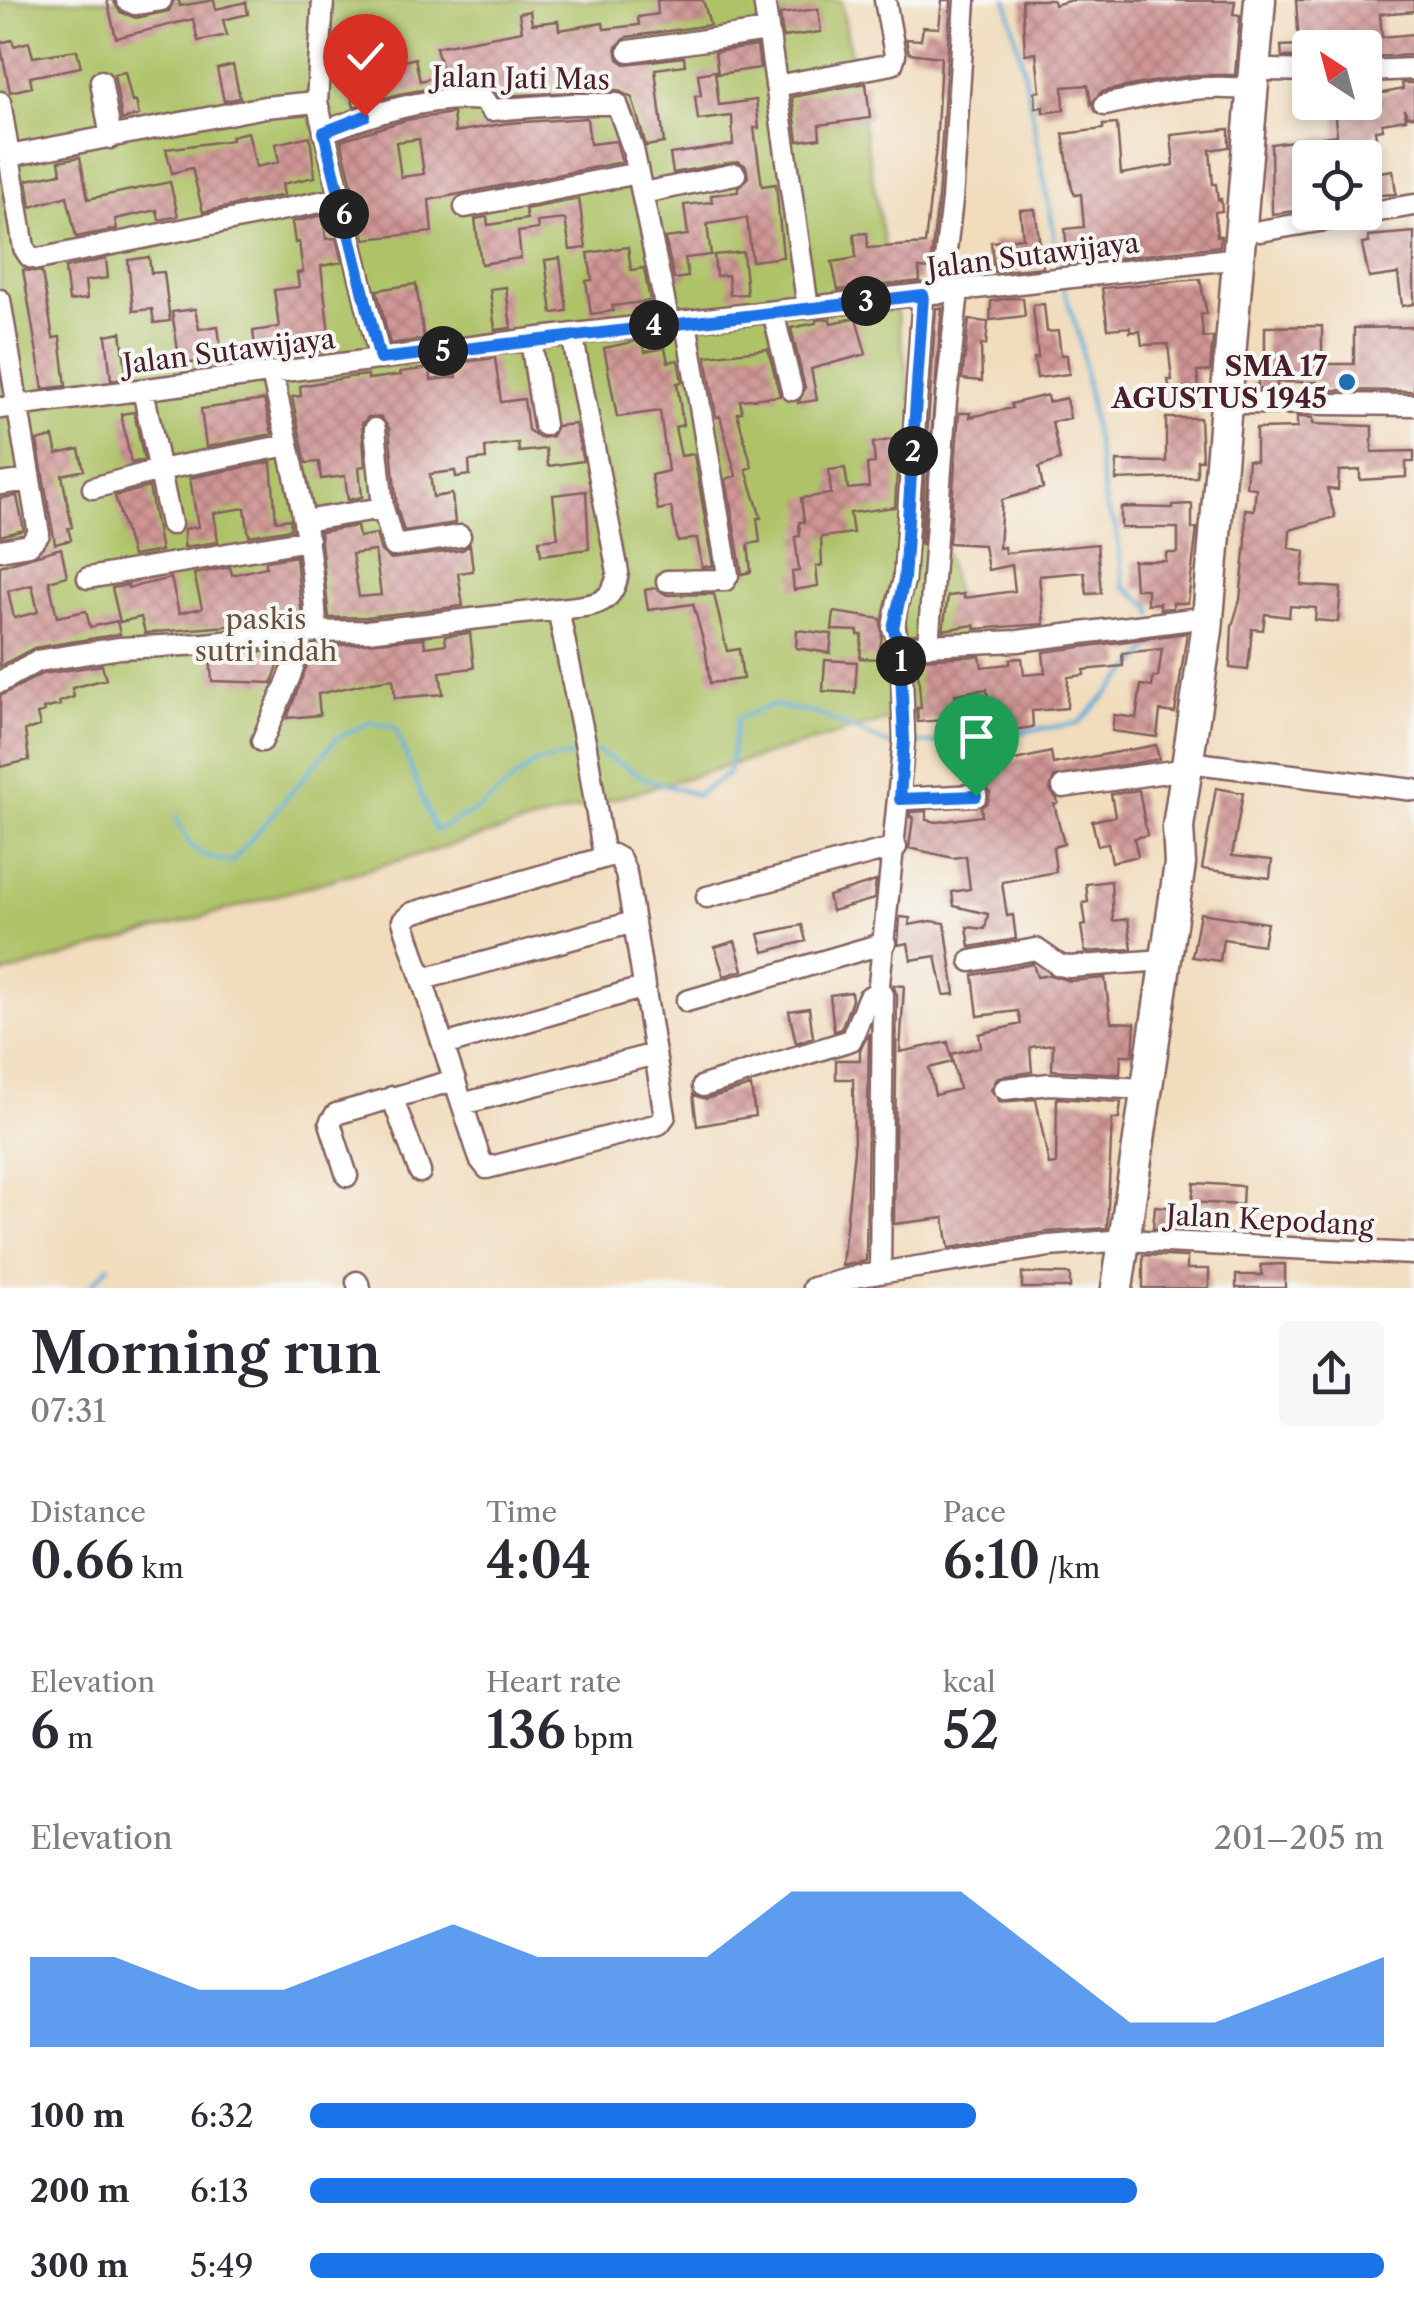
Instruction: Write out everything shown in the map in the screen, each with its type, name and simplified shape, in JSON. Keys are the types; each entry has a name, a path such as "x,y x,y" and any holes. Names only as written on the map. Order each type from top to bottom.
{"highway":[{"path":"1117,1288 1180,864 1178,827 1196,766 1222,620 1260,230 1260,0"},
{"path":"1196,766 1239,258 1261,80 1276,0"}],"street":[{"path":"127,0 134,4 161,0"},
{"path":"764,0 808,308"},
{"path":"776,86 892,64 895,55 884,0"},
{"path":"878,994 896,848 904,740 900,646 893,628 904,580 952,200 965,0"},
{"path":"323,10 317,102 380,359"},
{"path":"629,51 768,31"},
{"path":"1382,70 1414,69"},
{"path":"1105,106 1187,88 1292,74"},
{"path":"101,81 111,138"},
{"name":"Jalan Jati Mas","path":"324,132 365,116 470,99 484,100 490,110 613,103 620,108 677,323 728,574 725,580 667,581"},
{"path":"0,102 24,248 34,259 340,198"},
{"path":"9,156 265,108 317,102"},
{"path":"465,208 735,174"},
{"path":"1260,230 1414,204"},
{"name":"Jalan Sutawijaya","path":"9,407 572,334 1239,258"},
{"path":"928,646 946,401 940,293"},
{"path":"0,300 9,407 30,480 39,534 36,541 0,550"},
{"path":"773,312 792,390"},
{"path":"0,682 36,661 120,648 368,631 598,604 614,592 618,572 572,334"},
{"path":"531,340 544,424"},
{"path":"262,741 310,632 315,595 306,530 272,373"},
{"path":"143,390 171,524"},
{"path":"1242,403 1414,405"},
{"path":"375,429 383,508 394,546 460,536"},
{"path":"93,488 159,470 288,445"},
{"path":"0,484 30,480"},
{"path":"88,578 306,530 383,508"},
{"path":"558,609 604,857"},
{"path":"900,646 1018,641 1208,617"},
{"path":"1064,787 1196,766 1414,790"},
{"path":"900,799 976,796"},
{"path":"707,897 896,848"},
{"path":"613,855 620,859 626,873 634,922 666,1116 659,1124 488,1168 480,1159 403,928 406,916 613,855"},
{"path":"423,979 634,922"},
{"path":"687,1001 885,943"},
{"path":"971,961 1036,949 1068,967 1164,960"},
{"path":"444,1045 644,988"},
{"path":"704,1086 851,1040 864,1005 870,996 878,994"},
{"path":"867,1279 885,1000 878,994"},
{"path":"462,1104 655,1054"},
{"path":"347,1176 331,1118 454,1080"},
{"path":"1006,1090 1049,1084 1145,1088"},
{"path":"392,1098 420,1172"},
{"name":"Jalan Kepodang","path":"813,1288 1049,1246 1124,1240 1414,1254"}],"green space":[{"name":"paskis sutri indah","path":"0,0 841,0 925,473 981,693 0,975"}],"building":[{"path":"107,0 113,0 120,12 136,18 169,11 174,0 179,0 180,6 214,0 216,9 246,2 248,14 223,20 227,35 198,41 193,19 116,38"},
{"path":"657,0 703,0 710,25 627,37 616,47 618,59 625,64 684,57 685,65 655,69 664,143 646,146 632,98 617,90 498,96 485,86 444,86 354,107 351,74 345,76 338,48 376,38 382,59 399,55 401,62 415,58 420,81 443,75 436,47 522,31 519,13 530,11 532,24 558,21 559,30 603,23 604,29 639,25 638,17 658,14"},
{"path":"942,0 951,0 930,269 919,268 920,281 838,290 832,262 856,258 854,234 867,233 868,248 925,244 941,57 909,53 906,39 921,40 923,27 939,28"},
{"path":"1022,0 1053,0 1054,5 1072,0 1235,1 1233,14 1240,15 1235,75 1195,75 1140,84 1101,92 1091,104 1088,85 1063,87 1064,110 1043,113 1043,107 1036,108 1035,92 1040,91 1036,53 1025,54"},
{"path":"1296,0 1414,0 1414,11 1380,14 1381,30 1298,30"},
{"path":"818,9 821,32 783,37 780,14"},
{"path":"1414,34 1414,55 1382,56 1382,37"},
{"path":"12,40 14,46 29,42 33,57 77,50 81,67 30,77 32,87 10,92 0,43"},
{"path":"1292,45 1292,57 1282,57 1281,46"},
{"path":"757,46 760,68 718,74 715,52"},
{"path":"233,65 240,98 224,101 217,69"},
{"path":"715,71 719,105 756,100 759,128 754,128 762,186 776,184 783,257 752,261 747,218 707,224 711,255 685,258 688,277 674,279 665,238 688,235 684,205 712,202 711,195 738,192 748,177 746,166 738,161 673,173 670,154 733,145 732,116 698,120 698,74"},
{"path":"125,72 139,115 122,120 114,74"},
{"path":"866,83 870,118 819,125 820,138 798,141 792,97"},
{"path":"1402,83 1414,83 1414,116 1408,116 1404,109 1406,119 1382,123 1383,129 1375,130 1376,140 1300,140 1337,135 1335,120 1382,120 1382,93 1403,89"},
{"path":"453,113 455,132 508,123 587,118 590,144 616,141 622,162 429,200 432,232 365,239 341,140 406,120","holes":["419,139 424,174 401,177 396,142"]},
{"path":"1117,124 1121,174 1174,165 1171,135 1229,129 1229,147 1210,150 1213,184 1218,200 1221,199 1222,211 1215,212 1220,246 1068,264 1065,229 1084,227 1081,194 1075,195 1072,189 1063,134"},
{"path":"248,132 256,167 279,162 275,144 310,136 315,177 282,184 284,195 203,212 192,168 172,173 166,149 232,140 231,136"},
{"path":"1292,141 1292,211 1272,214 1271,144"},
{"path":"80,157 88,199 170,182 178,216 159,220 157,210 115,219 117,229 76,237 67,196 31,207 27,180 61,173 59,161"},
{"path":"1393,170 1396,194 1382,195 1382,172"},
{"path":"579,199 586,248 570,250 565,219 537,222 538,229 518,232 521,258 481,264 475,219 487,217 488,225 527,219 525,209"},
{"path":"1035,209 1043,267 994,272 991,242 1023,238 1020,210"},
{"path":"323,215 326,239 336,238 342,262 321,266 331,350 257,361 253,331 279,327 274,290 299,287 297,273 303,272 292,222"},
{"path":"1414,232 1414,304 1402,306 1398,274 1369,278 1362,244 1369,243 1368,236"},
{"path":"628,247 631,270 644,268 650,301 612,306 613,311 591,314 586,281 592,280 588,253"},
{"path":"743,252 747,294 730,295 728,275 716,276 714,255"},
{"path":"149,257 151,273 164,272 170,321 154,323 152,309 133,311 128,260"},
{"path":"560,258 567,311 552,313 545,260"},
{"path":"106,259 108,278 85,281 87,299 69,301 65,268"},
{"path":"23,270 42,272 53,338 60,337 66,386 43,389"},
{"path":"1200,279 1207,314 1201,314 1203,338 1213,337 1210,371 1197,372 1199,389 1170,392 1168,344 1142,345 1140,331 1130,332 1130,327 1108,329 1102,288"},
{"path":"416,284 424,339 390,344 377,290"},
{"path":"506,287 511,328 495,330 490,289"},
{"path":"1023,298 1025,316 990,320 991,301"},
{"path":"1044,304 1047,332 1058,331 1061,355 1067,355 1069,374 1037,378 1033,305"},
{"path":"936,308 942,308 922,544 920,543"},
{"path":"195,309 199,329 218,326 223,364 180,364 172,312"},
{"path":"856,318 866,354 811,369 817,400 798,403 805,388 791,328 816,320 830,319 831,323"},
{"path":"969,320 988,322 986,345 981,345 982,381 962,379"},
{"path":"1322,326 1322,364 1354,364 1354,328 1414,327 1414,391 1317,390 1317,382 1277,382 1277,390 1254,389 1258,385 1258,364 1265,364 1265,327"},
{"path":"121,332 127,378 111,380 106,335"},
{"path":"642,340 645,352 665,348 668,362 678,360 683,425 675,427 681,456 694,454 713,566 702,567 697,538 678,542 671,507 658,510 651,475 668,471 660,411 617,417 604,348"},
{"path":"768,349 780,396 740,400 742,412 737,413 752,467 746,469 761,518 757,518 760,542 748,544 751,572 742,574 726,479 736,476 720,416 716,417 706,356"},
{"path":"495,358 501,402 524,399 528,430 540,438 552,436 557,426 575,424 583,461 548,466 546,449 519,452 518,443 485,447 486,459 469,461 470,475 456,477 455,471 430,474 433,497 452,494 455,523 404,531 397,508 389,428 381,417 368,417 362,424 362,497 348,500 345,476 321,479 319,462 306,463 292,397 301,396 300,386 430,368 431,380 457,377 455,363"},
{"path":"1047,395 1048,402 1066,398 1070,418 1052,422 1060,460 1039,467 1043,488 1002,500 999,548 1004,547 1005,553 1097,544 1101,593 1087,594 1084,572 1039,576 1044,624 975,629 974,625 943,630 948,596 964,594 964,598 1015,591 1012,565 988,570 984,545 949,543 959,413 971,413 970,417"},
{"path":"264,400 272,434 206,447 201,409"},
{"path":"134,412 144,460 131,463 121,414"},
{"path":"1297,417 1313,418 1313,424 1372,426 1372,452 1414,451 1414,462 1406,462 1406,477 1360,480 1360,470 1339,471 1338,490 1327,489 1335,517 1290,530 1289,548 1305,551 1301,585 1341,588 1338,622 1315,620 1316,608 1290,606 1289,617 1265,614 1263,630 1252,629 1248,670 1230,668 1232,626 1240,600 1246,542 1245,509 1254,510 1256,488 1246,487 1248,460 1256,461 1256,429 1297,428"},
{"path":"1166,418 1200,418 1202,460 1197,460 1197,477 1116,480 1117,461 1166,462"},
{"path":"53,437 57,454 79,449 84,470 62,475 71,540 55,544 37,441"},
{"path":"899,438 895,507 850,513 853,533 821,537 822,566 816,566 818,586 794,590 792,572 799,571 795,537 800,536 799,522 804,522 801,498 831,494 829,470 845,468 848,489 869,487 867,464 875,463 873,443"},
{"path":"271,462 276,521 290,519 291,529 249,536 245,508 214,513 218,542 184,547 184,529 198,527 190,478"},
{"path":"149,487 161,551 132,556 115,496"},
{"path":"586,491 589,549 541,555 539,540 558,538 553,495"},
{"path":"17,496 24,530 0,536 0,498"},
{"path":"1192,504 1192,529 1197,528 1188,603 1173,603 1173,608 1160,609 1160,603 1147,604 1147,589 1135,589 1133,561 1166,561 1166,553 1178,553 1178,528 1121,528 1121,507 1173,508"},
{"path":"357,526 359,537 376,534 381,551 390,559 462,550 470,545 473,571 458,573 463,606 329,618 320,532","holes":["375,551 381,595 359,597 352,554"]},
{"path":"61,548 67,576 49,581 57,617 86,611 90,627 117,621 120,634 34,648 0,666 0,566","holes":["32,585 38,612 14,618 8,591"]},
{"path":"296,556 302,619 145,633 141,617 120,622 112,588 171,578 179,613 202,608 194,574 230,567 232,575 266,567 266,561"},
{"path":"655,588 667,595 714,594 727,651 739,649 743,679 710,683 693,604 648,610 645,590"},
{"path":"834,612 881,619 878,659 860,658 862,635 858,631 832,630"},
{"path":"797,630 832,634 830,653 796,648"},
{"path":"470,633 474,668 440,672 443,694 395,698 393,679 372,682 318,694 320,715 287,718 314,646 319,646 319,651 342,645 424,638 425,647 446,644 445,636"},
{"path":"1187,633 1175,713 1160,711 1157,737 1112,731 1114,715 1136,718 1141,685 1152,687 1153,677 1158,677 1162,649 1122,653 1123,666 1084,670 1084,675 1068,677 1067,708 1032,711 1033,727 993,733 987,689 955,694 958,728 944,729 943,720 918,722 917,708 921,708 917,659 980,656 982,667 1010,664 1010,659 1022,658 1024,675 1045,673 1043,652"},
{"path":"283,651 272,683 212,681 210,657"},
{"path":"825,660 857,662 855,693 823,691"},
{"path":"102,665 106,679 72,688 74,697 37,714 40,726 25,730 29,760 0,767 0,696 42,674"},
{"path":"1156,745 1159,759 1054,777 1050,790 1057,799 1054,804 1064,844 1053,847 1056,872 1002,882 1007,916 1013,915 1016,939 970,947 967,927 985,929 988,914 954,906 952,892 970,889 966,856 953,858 909,848 913,817 910,812 926,811 926,820 937,822 982,816 981,807 988,802 990,793 977,781 976,772 988,770 986,756 1000,754 1002,763 1051,752 1053,764"},
{"path":"1216,788 1243,793 1232,856 1272,860 1270,878 1202,869"},
{"path":"1139,790 1147,835 1134,838 1138,856 1112,862 1108,843 1098,846 1092,821 1115,816 1111,794"},
{"path":"876,881 874,899 832,911 828,896"},
{"path":"1111,881 1113,921 1128,919 1132,949 1085,952 1081,926 1086,925 1086,884"},
{"path":"1200,913 1267,923 1263,945 1223,939 1220,961 1192,957"},
{"path":"900,917 910,918 909,925 945,923 955,994 944,995 936,956 911,960 908,943 898,945"},
{"path":"802,925 806,941 764,952 759,934"},
{"path":"735,941 743,970 724,976 715,947"},
{"path":"1033,964 1037,977 1050,975 1070,981 1105,978 1111,1022 1135,1023 1133,1055 1121,1055 1120,1074 1052,1070 1053,1044 1030,1047 1032,1072 998,1077 991,1090 1000,1102 1036,1099 1049,1165 1056,1164 1057,1098 1121,1102 1119,1119 1112,1119 1107,1228 1048,1232 949,1248 944,1218 894,1224 897,995 893,985 904,986 900,1052 948,1042 952,1062 929,1068 935,1095 959,1089 951,1054 981,1047 979,1034 1021,1024 1018,1011 978,1016 973,975"},
{"path":"851,992 852,1000 841,1029 834,1031 830,995"},
{"path":"809,1008 813,1037 796,1043 789,1011"},
{"path":"869,1033 866,1261 842,1266 854,1150 853,1079 836,1079 836,1060 860,1060 860,1050"},
{"path":"751,1086 755,1116 697,1126 693,1095 706,1099"},
{"path":"1194,1183 1243,1186 1242,1205 1192,1202"},
{"path":"1155,1206 1188,1209 1186,1229 1153,1228"},
{"path":"1143,1255 1187,1257 1187,1269 1209,1269 1209,1288 1143,1288"},
{"path":"1285,1264 1285,1288 1236,1288 1236,1275 1262,1275 1261,1265"},
{"path":"1022,1273 1070,1274 1070,1288 1022,1288"}],"waterway":[{"path":"1007,0 1061,271"},
{"path":"1063,286 1080,339 1106,507 1116,527 1124,586 1152,608 1152,615"},
{"path":"913,743 951,743 1079,723 1151,649"},
{"path":"596,751 649,780 697,795 729,773 737,719 772,705 818,714 894,744"},
{"path":"176,816 195,850 232,862 337,738 371,722 395,727 435,831 482,807 534,763 581,754"},
{"path":"89,1288 109,1266"}],"place":[{"name":"SMA 17 AGUSTUS 1945","path":"1347,382"}],"route":[{"path":"365,116 324,132 380,359 923,295 904,580 893,628 900,646 904,740 900,799 976,796"}]}
